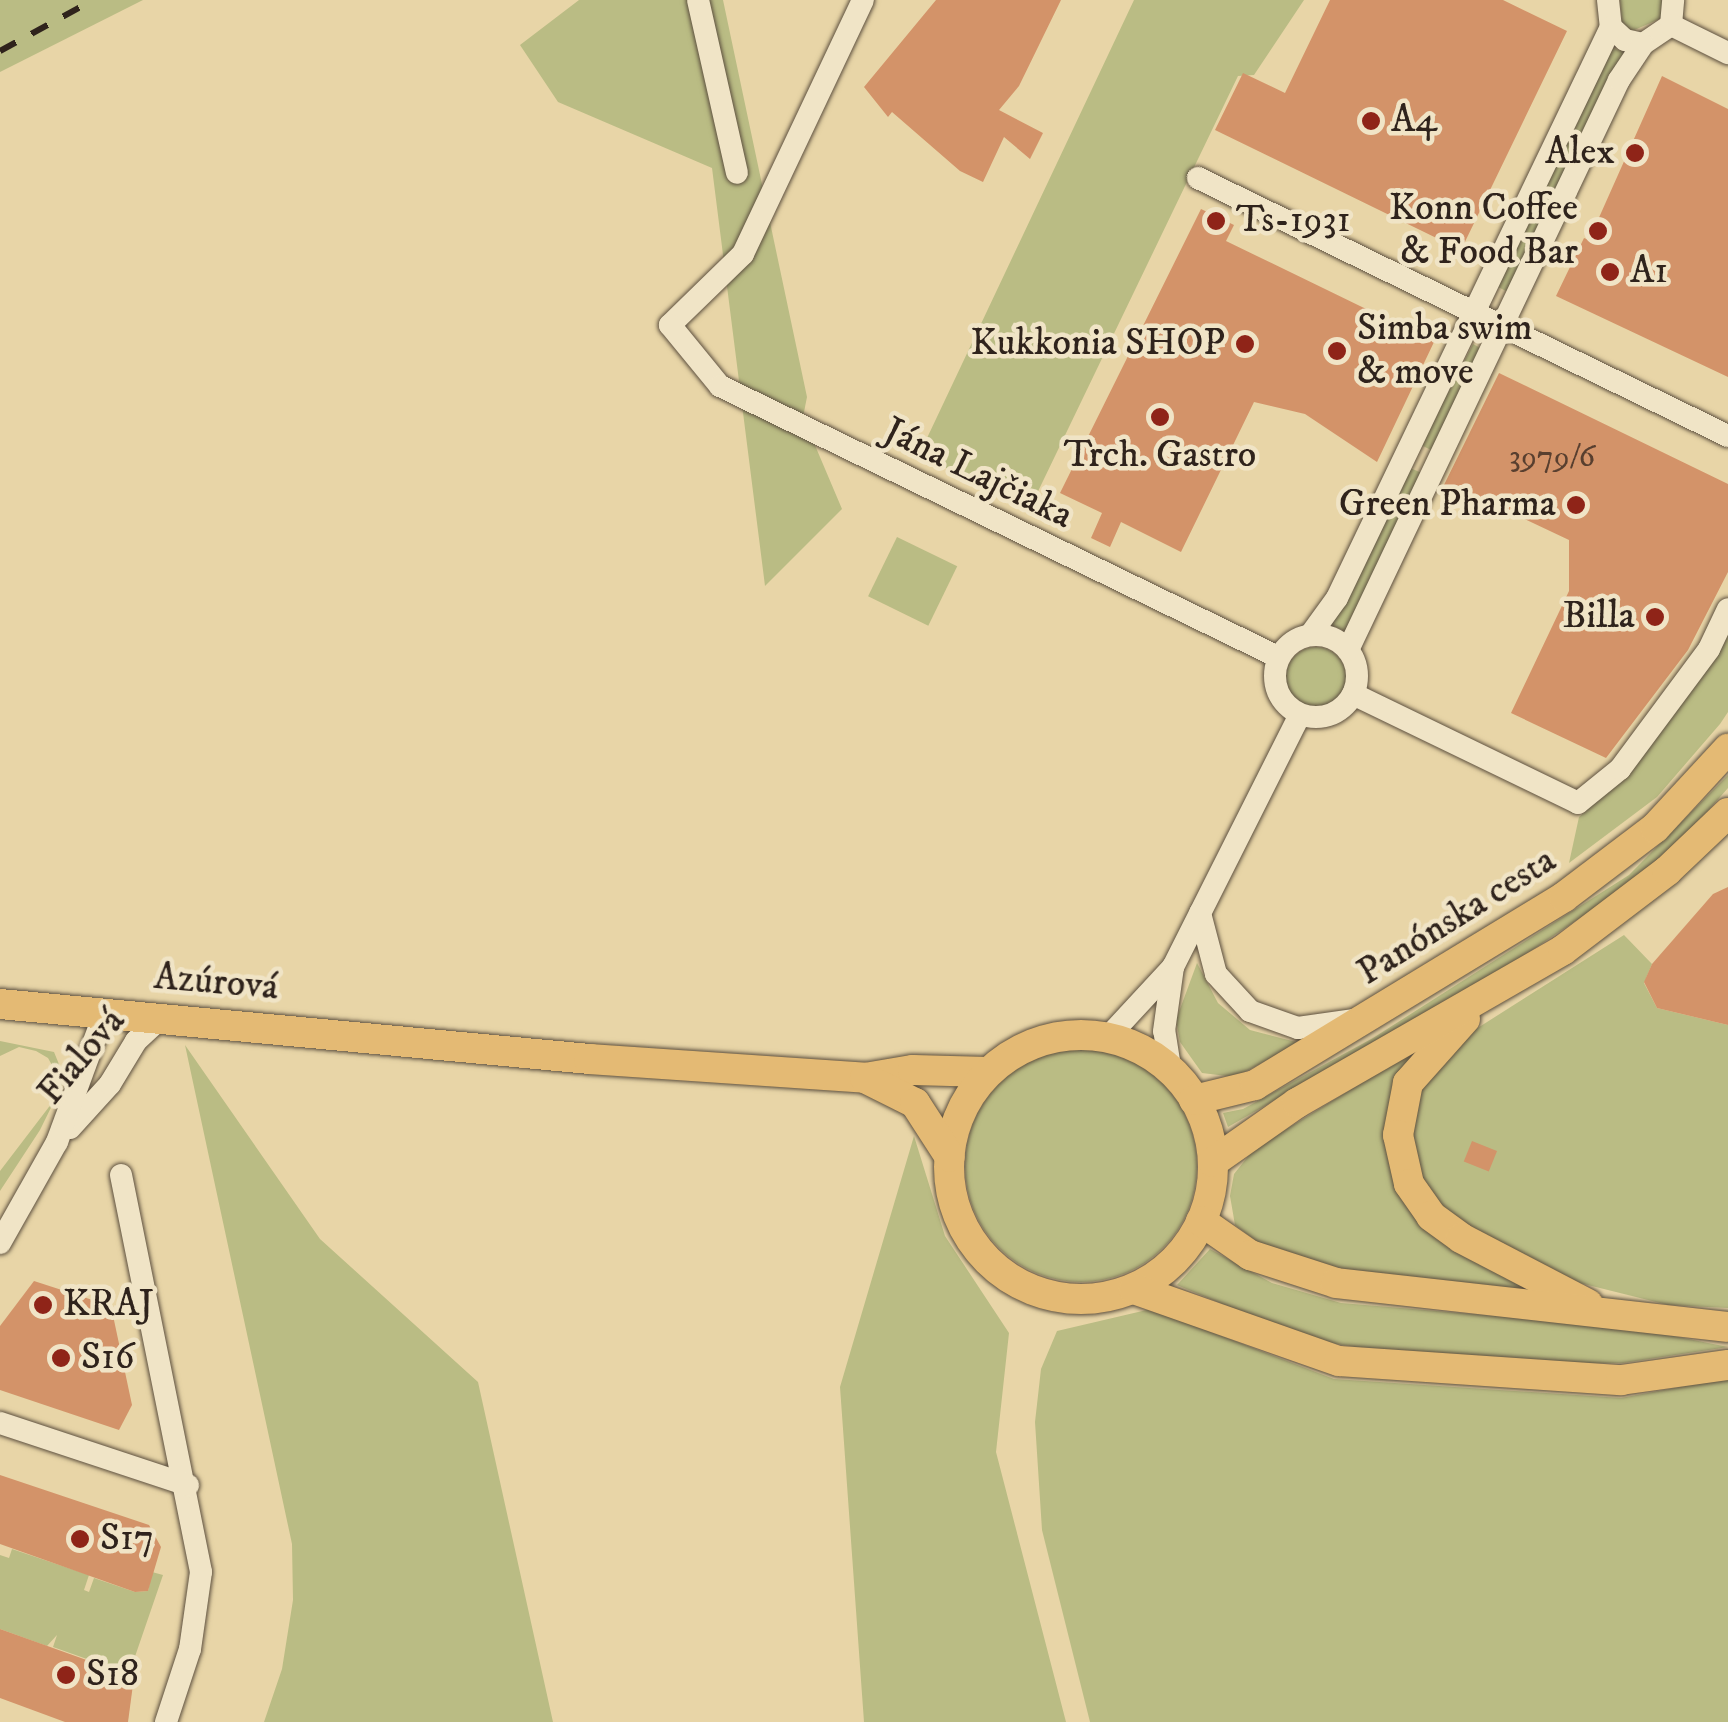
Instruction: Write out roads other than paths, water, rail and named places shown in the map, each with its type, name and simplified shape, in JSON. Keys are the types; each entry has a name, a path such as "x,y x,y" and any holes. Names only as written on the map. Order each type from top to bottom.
{"main road":[{"name":"Panónska cesta","path":"1194,1100 1255,1085 1376,1016 1618,859 1728,748"},
{"name":"Panónska cesta","path":"1213,1162 1313,1094 1485,1000 1614,913 1728,813"},
{"path":"1485,1000 1408,1083 1398,1136 1402,1167 1418,1203 1446,1228 1596,1308"},
{"name":"Azúrová","path":"0,1004 865,1078"},
{"path":"865,1078 915,1104 950,1157 964,1226 1007,1276 1074,1299 1134,1289 1169,1266 1201,1221 1213,1162 1194,1100 1170,1068 1110,1036 1042,1039 988,1072 963,1111 950,1157"},
{"path":"865,1078 913,1070 988,1072"},
{"path":"1201,1221 1250,1254 1336,1284 1596,1308 1728,1327"},
{"path":"1134,1289 1339,1361 1576,1379 1728,1365"}],"street":[{"path":"698,0 737,173"},
{"name":"Jána Lajčiaka","path":"863,0 743,254 670,324 720,386 1278,658"},
{"path":"1311,634 1348,650 1357,671 1353,694 1324,717 1300,715 1274,684 1278,658 1311,634 1338,598 1611,27 1608,0"},
{"path":"1670,26 1672,0"},
{"path":"1348,650 1619,80 1643,44 1670,26"},
{"path":"1670,26 1728,53"},
{"path":"1611,27 1625,40 1643,44"},
{"path":"1198,178 1728,436"},
{"path":"1353,694 1578,803 1620,769 1708,649 1728,610"},
{"path":"1110,1036 1173,967 1300,715"},
{"path":"1200,913 1216,974 1250,1011 1298,1028 1376,1016"},
{"path":"1170,1068 1164,1031 1173,967"},
{"name":"Fialová","path":"0,1243 57,1142 104,1014"},
{"name":"Fialová","path":"57,1142 110,1084 136,1040 162,1018"},
{"path":"121,1176 188,1485 201,1572 190,1649 166,1722"},
{"path":"0,1422 188,1485"}],"railway":[{"path":"0,51 93,0"}],"place":[{"name":"A4","path":"1371,121"},
{"name":"Alex","path":"1635,153"},
{"name":"Ts-1931","path":"1216,221"},
{"name":"Konn Coffee & Food Bar","path":"1598,231"},
{"name":"A1","path":"1610,272"},
{"name":"Kukkonia SHOP","path":"1245,344"},
{"name":"Simba swim & move","path":"1337,351"},
{"name":"Trch. Gastro","path":"1160,417"},
{"name":"Green Pharma","path":"1576,505"},
{"name":"Billa","path":"1655,617"},
{"name":"KRAJ","path":"43,1305"},
{"name":"S16","path":"61,1358"},
{"name":"S17","path":"80,1539"},
{"name":"S18","path":"66,1675"}]}
